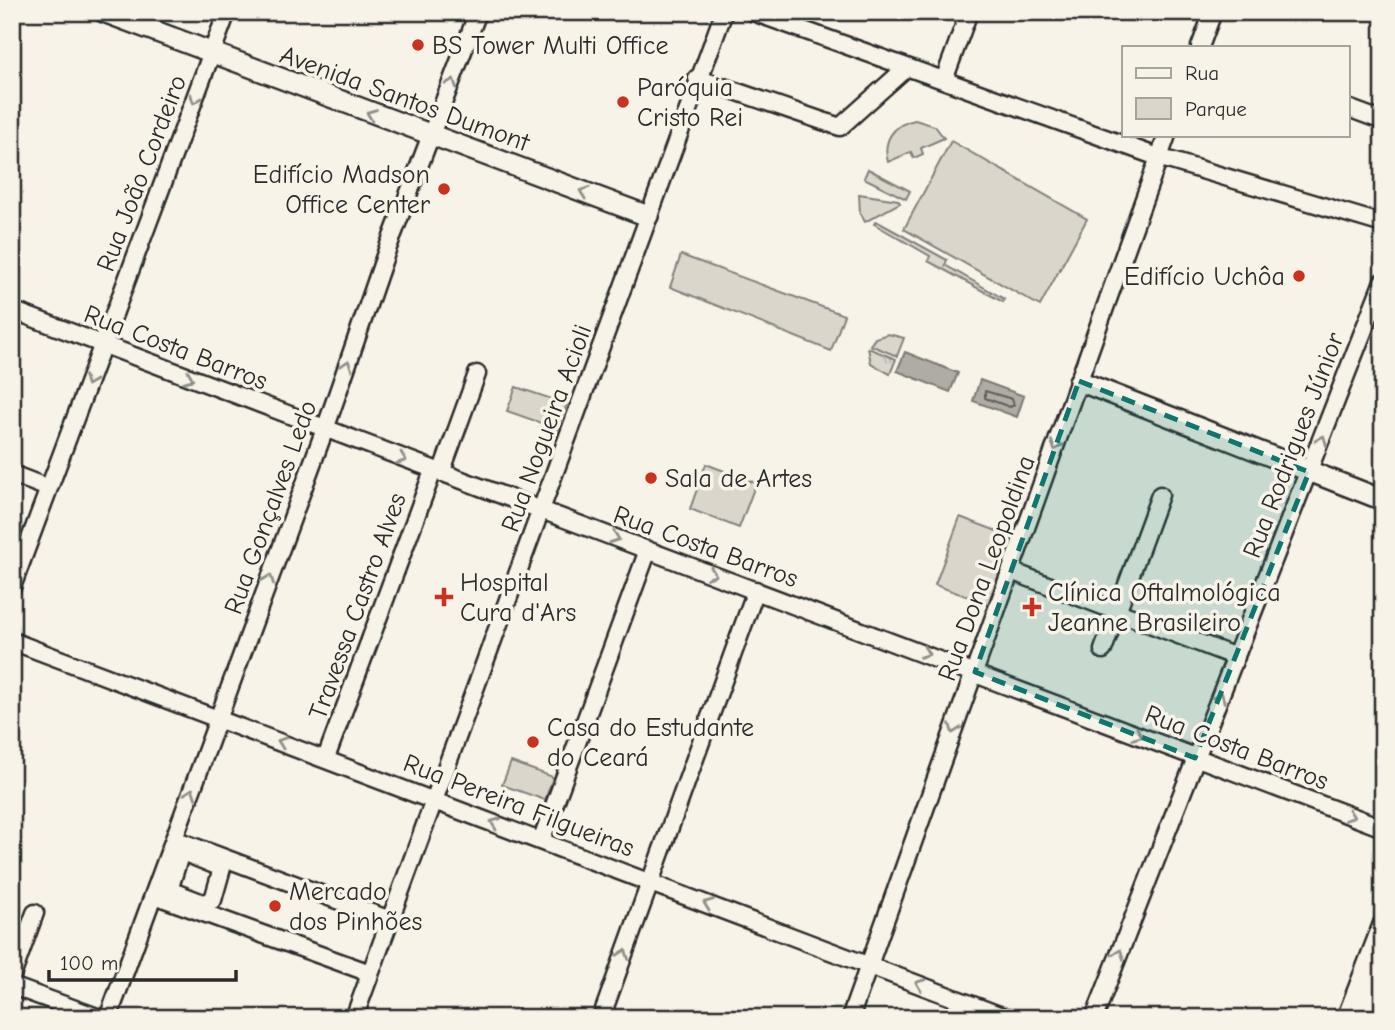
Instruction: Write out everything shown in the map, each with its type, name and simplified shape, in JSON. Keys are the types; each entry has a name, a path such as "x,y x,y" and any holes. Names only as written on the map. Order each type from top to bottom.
{"main road":[{"name":"Avenida Santos Dumont","path":"104,12 432,138 648,216"},
{"path":"1079,381 1383,500"},
{"path":"1347,1018 1383,925"},
{"path":"1364,1018 1383,968"}],"street":[{"name":"Rua João Cordeiro","path":"12,587 227,12"},
{"name":"Rua Gonçalves Ledo","path":"108,1018 324,430 387,250 478,12"},
{"name":"Rua Nogueira Acioli","path":"354,1018 543,511 697,78 724,12"},
{"path":"753,12 1158,157 1383,223"},
{"path":"944,80 969,12"},
{"path":"1200,46 1213,12"},
{"path":"697,78 840,127 906,68"},
{"path":"1350,109 1383,121"},
{"name":"Rua Dona Leopoldina","path":"850,1018 1167,136"},
{"name":"Rua Rodrigues Júnior","path":"1094,1018 1383,281"},
{"name":"Rua Costa Barros","path":"12,310 1383,828"},
{"name":"Travessa Castro Alves","path":"326,758 477,374"},
{"path":"12,474 48,488"},
{"path":"1103,650 1160,495"},
{"path":"541,841 648,550"},
{"path":"1011,571 1236,657"},
{"path":"601,1018 756,590"},
{"name":"Rua Pereira Filgueiras","path":"12,641 1007,1018"},
{"path":"174,839 390,920"},
{"path":"215,917 235,862"},
{"path":"154,895 370,973"},
{"path":"12,976 35,913"},
{"path":"12,985 100,1018"}],"highlighted area":[{"path":"1079,381 1309,472 1195,758 975,672"}],"green space":[{"path":"915,120 935,126 944,138 921,148 923,154 914,158 911,152 888,162 887,147 891,135 901,125"},
{"path":"951,141 1087,219 1040,306 904,229"},
{"path":"868,169 910,191 906,199 864,178"},
{"path":"859,194 898,200 900,203 865,222 860,213"},
{"path":"876,221 947,260 945,265 1004,299 1003,302 928,261 930,256 874,224"},
{"path":"681,255 844,315 831,351 670,287"},
{"path":"888,334 904,338 897,356 870,345 875,338"},
{"path":"868,348 896,359 890,374 871,363"},
{"path":"516,387 567,404 558,429 507,411"},
{"path":"706,464 756,483 739,528 690,509"},
{"path":"960,517 1013,537 988,604 935,585"},
{"path":"511,762 553,777 545,800 502,785"}],"water":[{"path":"905,352 958,373 950,392 897,371"},
{"path":"980,380 1024,396 1017,417 973,401"}],"place":[{"name":"BS Tower Multi Office","path":"418,45"},
{"name":"Paróquia Cristo Rei","path":"623,102"},
{"name":"Edifício Madson Office Center","path":"444,189"},
{"name":"Edifício Uchôa","path":"1299,276"},
{"name":"Sala de Artes","path":"651,478"},
{"name":"Hospital Cura d'Ars","path":"444,597"},
{"name":"Clínica Oftalmológica Jeanne Brasileiro","path":"1032,607"},
{"name":"Casa do Estudante do Ceará","path":"533,742"},
{"name":"Mercado dos Pinhões","path":"275,906"}]}
